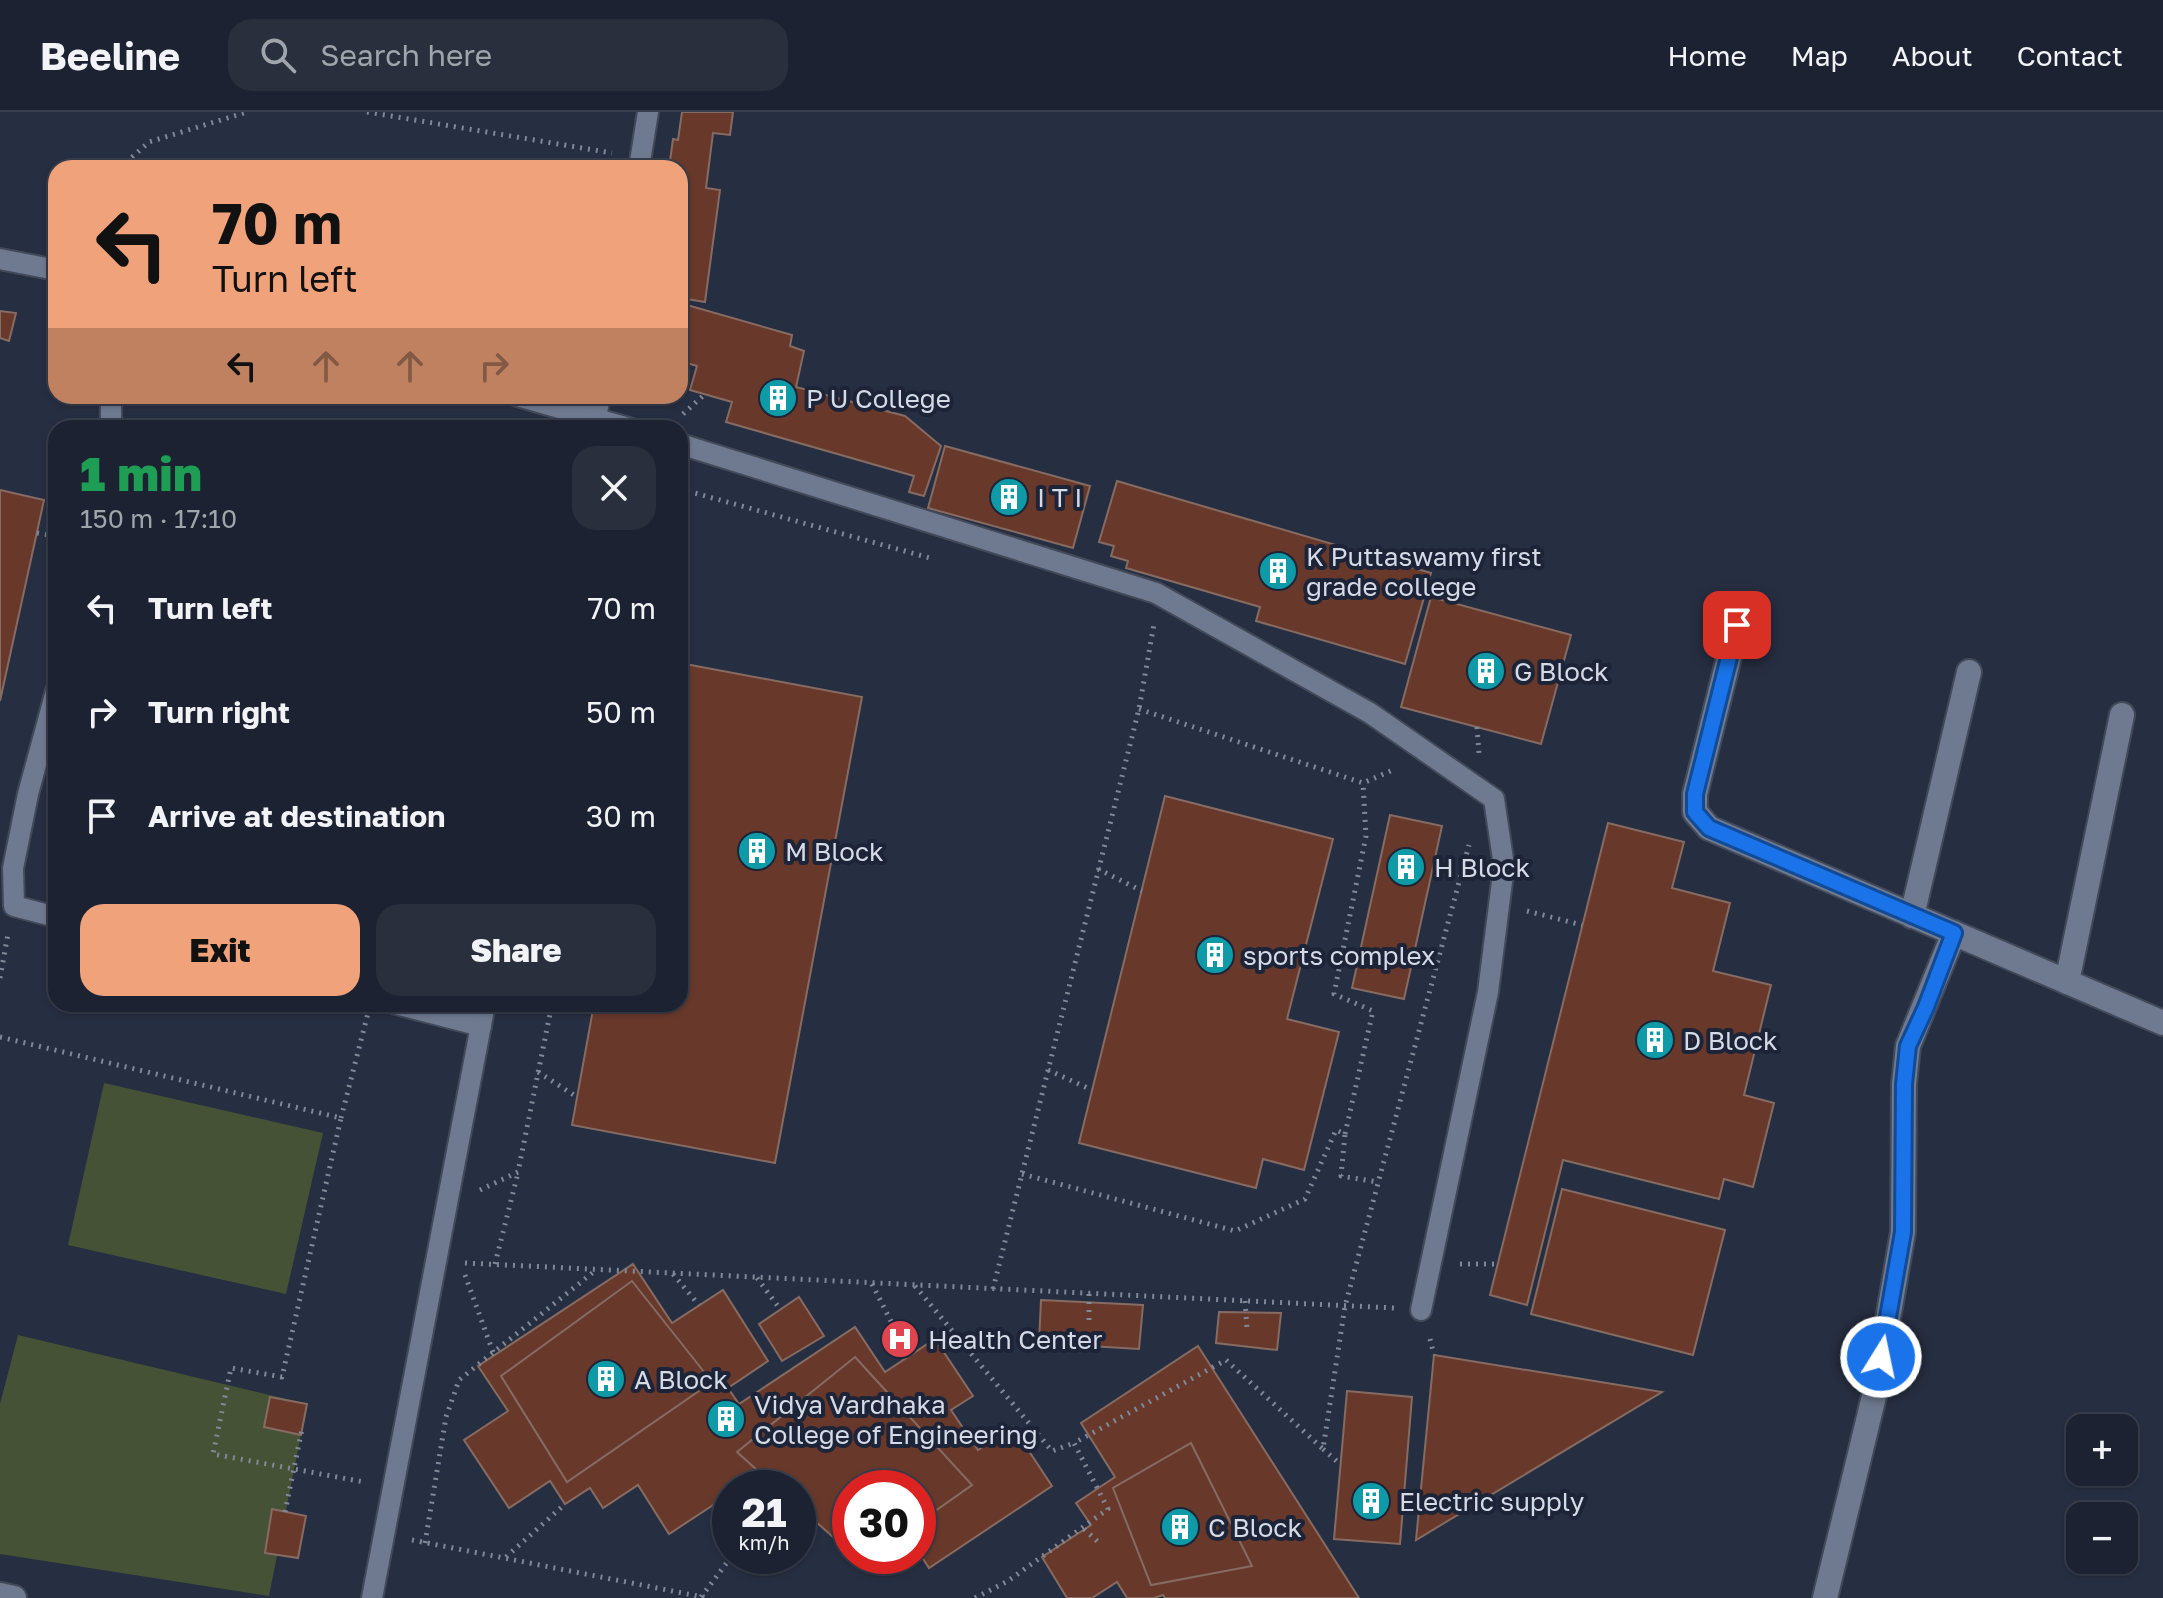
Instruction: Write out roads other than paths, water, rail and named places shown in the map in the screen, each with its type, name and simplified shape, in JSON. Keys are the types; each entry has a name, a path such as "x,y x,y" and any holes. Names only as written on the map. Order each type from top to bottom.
{"street":[{"path":"1737,625 1695,794 1695,812 1709,828 2163,1023"},
{"path":"1912,916 1969,672"},
{"path":"2067,982 2122,715"},
{"path":"1825,1598 1876,1388 1903,1232 1904,1084 1908,1046 1954,933"},
{"path":"0,1595 14,1598"}],"lane":[{"path":"640,160 648,112"},
{"path":"0,259 48,268"},
{"path":"540,404 586,420"},
{"path":"688,447 1156,593 1370,713 1494,799 1504,866 1488,992 1421,1310"},
{"path":"48,720 28,794 13,868 14,906 48,915"},
{"path":"427,1012 481,1026"},
{"path":"372,1598 484,1012"}],"place":[{"name":"P U College","path":"778,398"},
{"name":"I T I","path":"1009,497"},
{"name":"K Puttaswamy first grade college","path":"1278,571"},
{"name":"G Block","path":"1486,671"},
{"name":"M Block","path":"757,851"},
{"name":"H Block","path":"1406,867"},
{"name":"sports complex","path":"1215,955"},
{"name":"D Block","path":"1655,1040"},
{"name":"Health Center","path":"900,1339"},
{"name":"A Block","path":"606,1379"},
{"name":"Vidya Vardhaka College of Engineering","path":"726,1419"},
{"name":"Electric supply","path":"1371,1501"},
{"name":"C Block","path":"1180,1527"}]}
